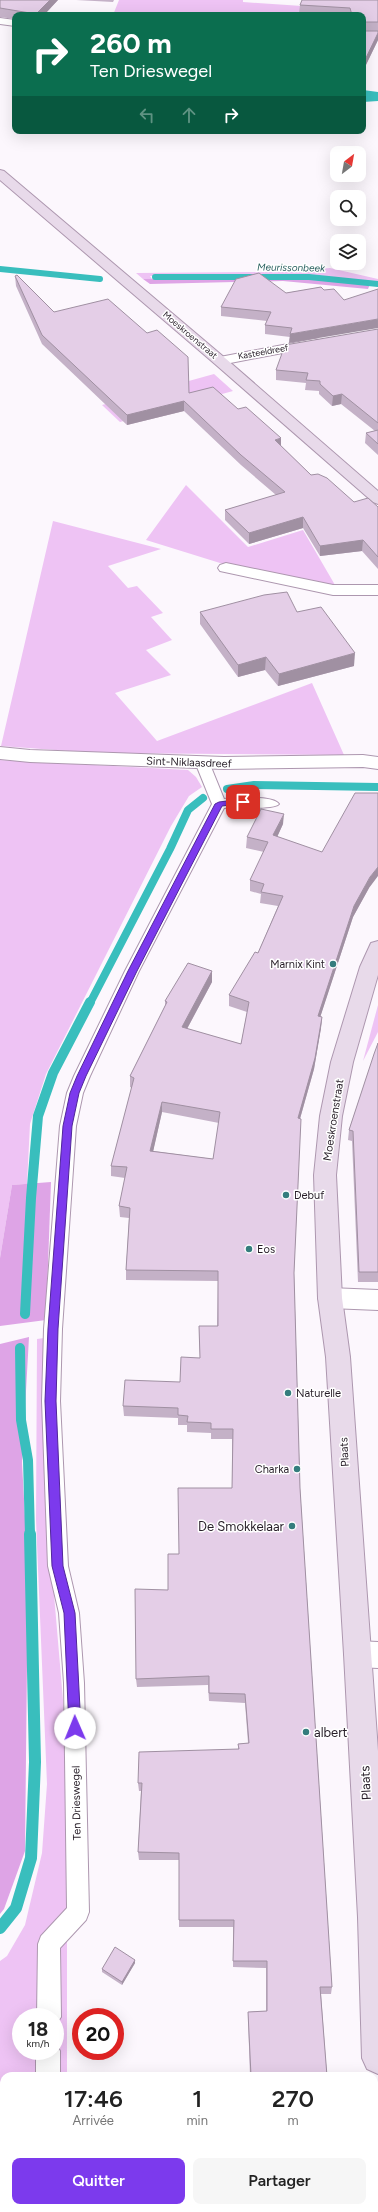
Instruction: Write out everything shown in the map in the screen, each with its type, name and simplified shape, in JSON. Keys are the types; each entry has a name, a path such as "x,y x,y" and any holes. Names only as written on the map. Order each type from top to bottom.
{"main road":[{"name":"Moeskroenstraat","path":"0,174 220,361 378,499"},
{"name":"Moeskroenstraat","path":"330,1298 325,1175 331,1116 342,1062 370,967 378,948"},
{"name":"Plaats","path":"330,1298 338,1357 368,1655 377,1984"},
{"path":"377,1984 378,2058"}],"street":[{"path":"0,21 12,23"},
{"name":"Kasteeldreef","path":"220,361 329,341"},
{"path":"226,568 333,590 378,590"},
{"name":"Sint-Niklaasdreef","path":"0,753 30,756 202,762 364,761 378,763"},
{"path":"330,1298 378,1300"}],"lane":[{"path":"202,762 219,804 243,802 272,804"},
{"name":"Ten Drieswegel","path":"48,2008 49,1944 78,1912 74,1683 69,1613 58,1566 51,1401 53,1329 68,1126 75,1093 82,1076 132,971 219,804"},
{"path":"48,2060 48,2072"}],"shaded area":[{"path":"119,0 243,0 243,2 302,6 299,12 114,12"},
{"path":"330,268 330,270 339,270 378,279 378,283 312,275 150,276 152,279 143,279 136,273 272,272"},
{"path":"301,278 370,284 368,289 283,281 150,284 143,279"},
{"path":"214,374 233,391 120,422 102,405"},
{"path":"186,485 248,547 303,530 335,585 220,563 146,540"},
{"path":"53,521 161,549 108,566 128,588 137,586 163,613 151,617 172,640 146,650 171,675 115,693 157,741 312,683 344,755 96,753 1,746"},
{"path":"0,760 188,770 196,777 202,787 189,796 171,826 46,1074 30,1124 27,1184 12,1185 0,1258"},
{"path":"378,1005 378,1032 363,1061"},
{"path":"51,1182 46,1320 0,1326 0,1258 12,1185"},
{"path":"29,1337 22,1463 28,1570 25,1851 4,1909 0,1914 0,1344"},
{"path":"44,1338 44,1477 67,1747 67,2072 0,2072 0,1961 7,1956 25,1925 42,1853 47,1784 36,1520 37,1339"}],"water":[{"path":"366,90 378,92 378,101 366,102"}],"building":[{"path":"0,0 50,0 38,12 24,12 0,8"},
{"path":"302,0 378,0 378,22 366,22 366,12 351,12 350,8 300,5"},
{"path":"366,31 378,31 366,58"},
{"path":"259,273 286,293 321,287 324,290 334,289 344,300 378,289 378,319 290,334 292,328 265,325 271,312 221,307 236,279"},
{"path":"17,275 54,312 108,299 147,333 157,330 188,357 189,393 213,387 238,409 246,407 281,438 275,440 311,475 318,474 327,478 354,502 368,498 378,507 378,557 363,540 320,546 303,517 249,533 225,510 285,492 241,455 184,401 127,415 42,335 15,276"},
{"path":"378,329 378,423 342,394 333,396 320,384 320,381 306,380 308,373 276,370 285,345"},
{"path":"378,430 378,444 366,433"},
{"path":"287,592 297,612 321,607 355,653 279,674 266,657 238,665 200,612 264,595"},
{"path":"355,793 378,793 378,867 370,877 354,906 318,1016 322,1017 315,1058 298,1118 301,1119 294,1273 300,1488 332,1987 320,1987 327,2072 251,2072 248,2012 267,2011 267,1961 233,1961 234,1920 179,1920 179,1853 138,1852 142,1783 138,1783 139,1752 239,1749 238,1744 249,1743 245,1694 209,1693 209,1676 136,1679 135,1589 168,1590 168,1554 179,1554 178,1488 232,1488 233,1429 211,1429 211,1423 187,1422 188,1416 178,1415 178,1408 123,1406 125,1380 180,1382 181,1357 200,1358 199,1326 218,1326 218,1271 126,1270 130,1208 119,1206 127,1167 111,1166 134,1078 130,1076 167,1002 165,1001 188,963 212,971 182,1027 241,1044 249,1002 229,995 255,952 258,953 283,896 261,892 264,884 250,880 268,842 247,837 261,809 284,814 273,835 322,852","holes":["162,1102 220,1112 213,1159 150,1151"]},
{"path":"378,1043 378,1272 359,1272 353,1131 349,1130"},
{"path":"115,1947 135,1960 122,1982 102,1969"}],"waterway":[{"name":"Meurissonbeek","path":"0,269 100,279"},
{"name":"Meurissonbeek","path":"155,277 309,277 378,284"},
{"path":"227,789 254,785 378,787"},
{"path":"90,1003 170,849 188,810 203,798"},
{"path":"25,1314 31,1198 38,1116 53,1073 90,1002"},
{"path":"20,1348 21,1420 28,1460 30,1535"},
{"path":"0,1928 16,1908 31,1858 35,1762 30,1534"}],"place":[{"name":"Marnix Kint","path":"333,964"},
{"name":"Debuf","path":"286,1195"},
{"name":"Eos","path":"249,1249"},
{"name":"Naturelle","path":"288,1393"},
{"name":"Charka","path":"297,1469"},
{"name":"De Smokkelaar","path":"292,1526"},
{"name":"albert","path":"306,1732"}],"route":[{"path":"75,1728 74,1683 69,1613 58,1566 51,1401 53,1329 68,1126 75,1093 82,1076 132,971 219,804 243,802"}]}
